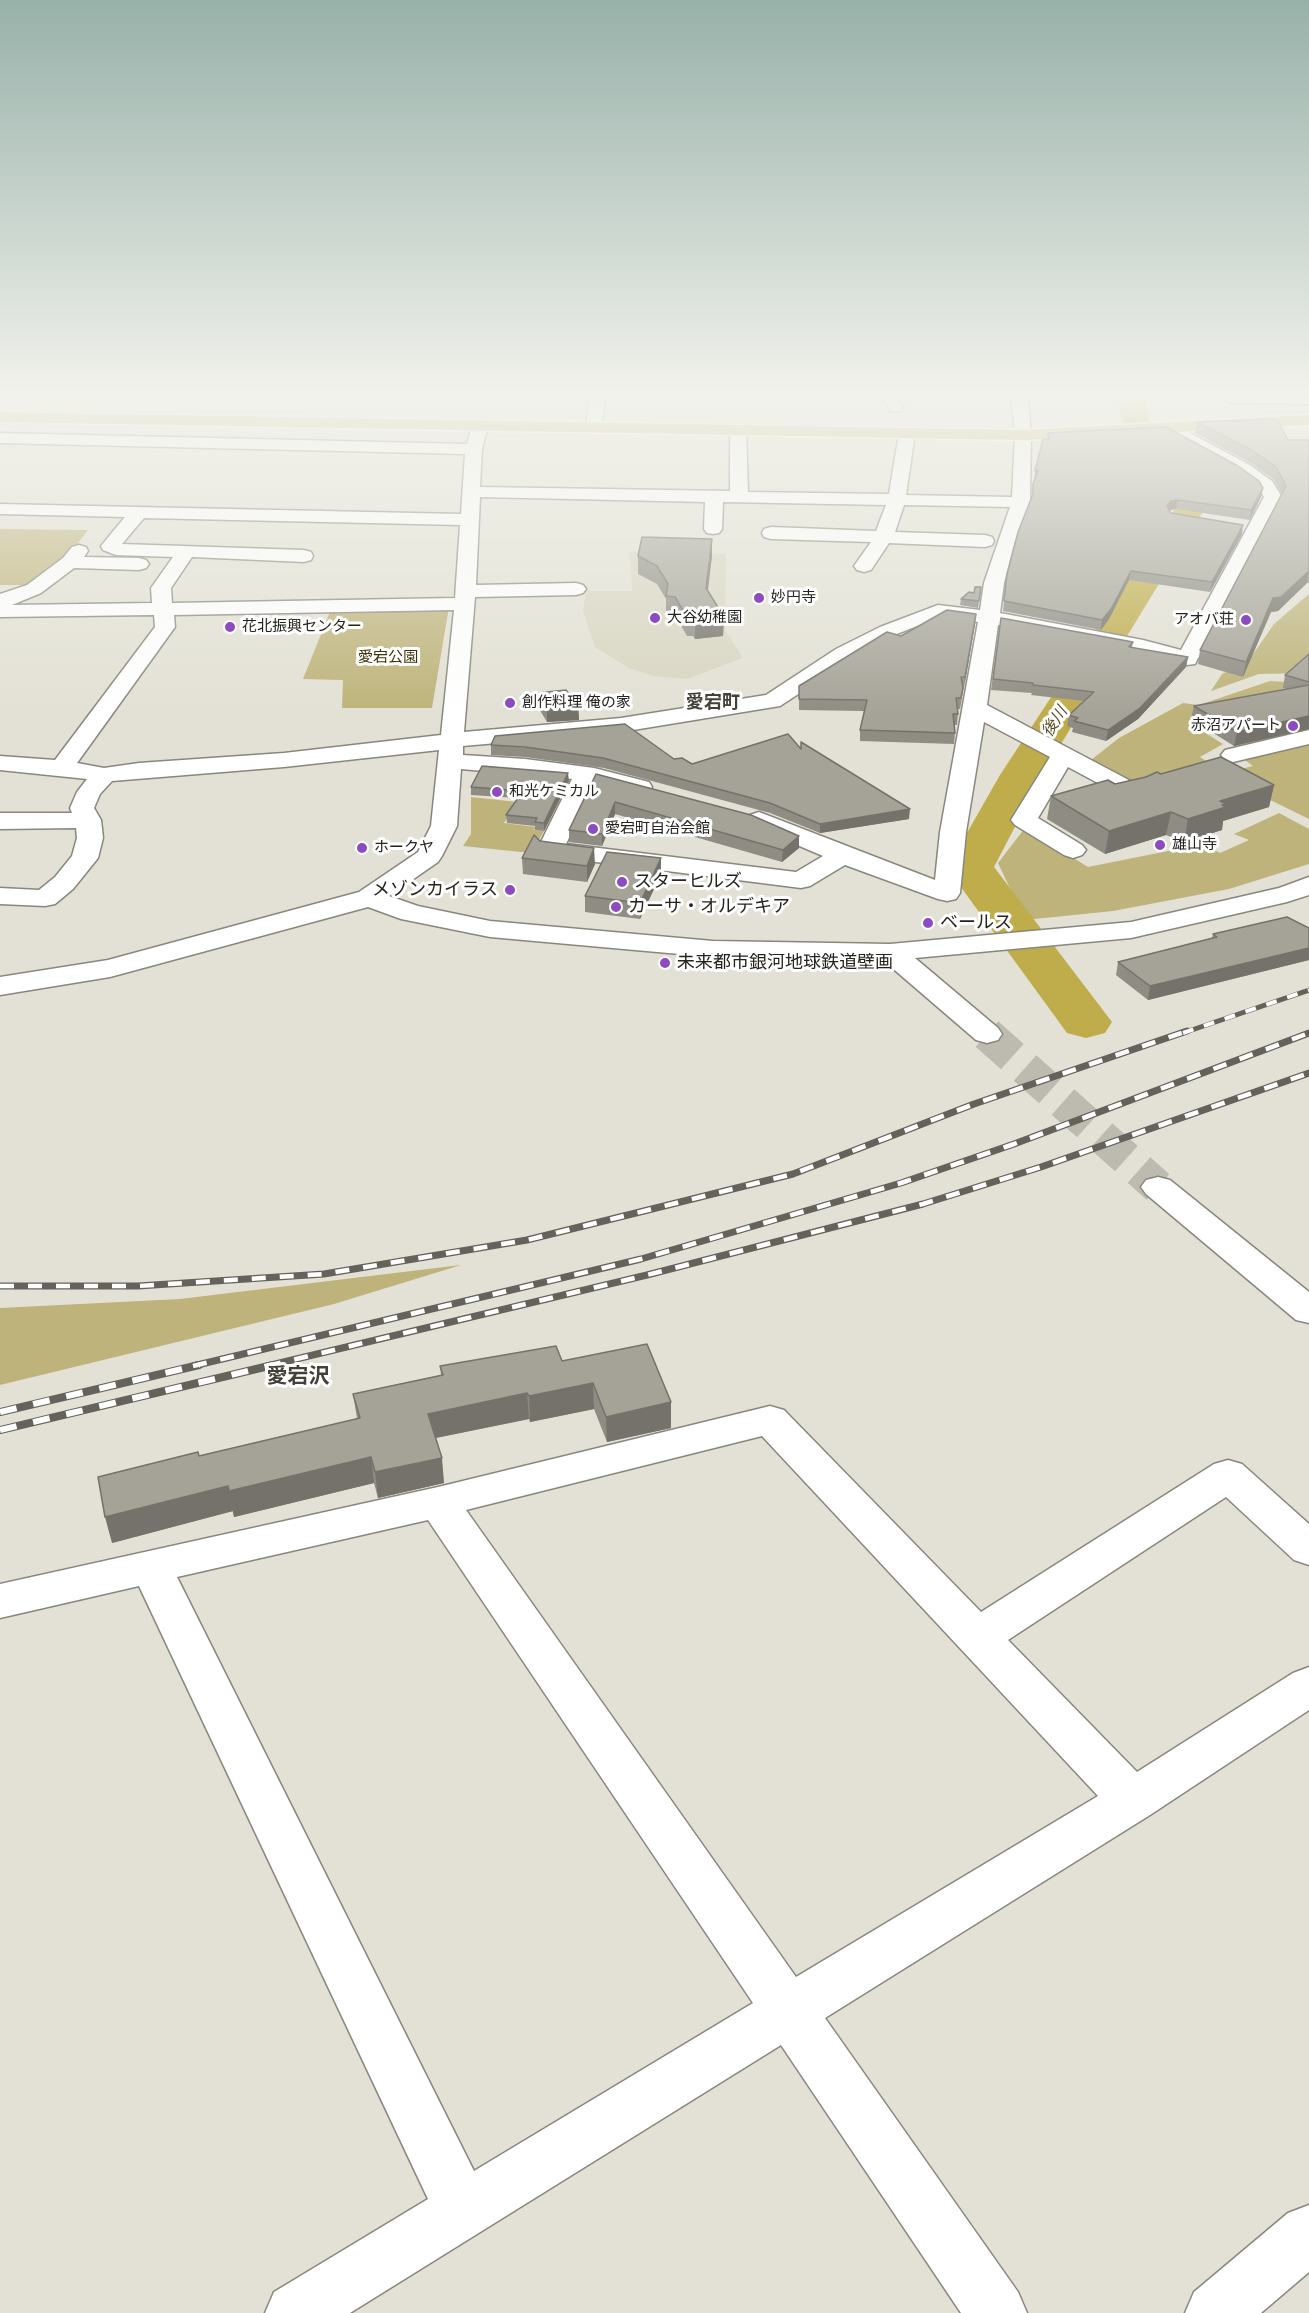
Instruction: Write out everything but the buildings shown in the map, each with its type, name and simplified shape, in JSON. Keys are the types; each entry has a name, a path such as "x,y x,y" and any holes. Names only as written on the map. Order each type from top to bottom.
{"street":[{"path":"0,986 110,969 369,898 429,856 444,826 465,598 471,499"},
{"path":"714,499 714,529"},
{"path":"894,499 1021,502"},
{"path":"864,566 884,536 897,499"},
{"path":"739,814 947,893 953,832 994,583 1021,499"},
{"path":"938,611 989,617 1143,646 1187,659 1272,499"},
{"path":"0,509 470,520"},
{"path":"139,512 110,546 116,549 182,559"},
{"path":"1237,525 1257,528"},
{"path":"771,533 985,542"},
{"path":"0,604 8,598 34,589 75,556 182,559 312,555 282,588"},
{"path":"61,768 165,627 161,588 182,559"},
{"path":"450,751 772,701 844,654 887,631 938,611 978,584 994,583"},
{"path":"0,611 163,609 282,588 465,598 576,589"},
{"path":"975,708 1133,792"},
{"path":"1233,756 1309,737"},
{"path":"0,763 61,768 104,775 139,770 226,765 424,746 525,766 586,774 667,794"},
{"path":"1057,753 1024,820 1073,850"},
{"path":"586,774 550,850 801,880 843,855"},
{"path":"0,896 45,898 63,883 85,858 90,838 88,820 82,808 89,792 104,775"},
{"path":"0,821 88,820"},
{"path":"369,898 411,913 490,929 713,949 890,952 1131,930 1287,894 1309,885"},
{"path":"890,952 987,1034"},
{"path":"1158,1186 1309,1311"},
{"path":"0,1601 438,1502 770,1420 1133,1800"},
{"path":"977,1637 1228,1475 1309,1549"},
{"path":"438,1502 997,2313"},
{"path":"151,1567 463,2210"},
{"path":"295,2313 1133,1800 1309,1686"},
{"path":"1215,2313 1309,2234"}],"shaded area":[{"name":"大谷幼稚園","path":"628,552 726,554 725,630 743,658 687,679 653,676 629,668 595,647 583,611 586,591 632,591"}],"green space":[{"path":"0,529 88,530 62,564 33,585 0,585"},
{"path":"1309,594 1309,673 1259,674 1211,691 1222,674 1249,660 1274,624"},
{"name":"愛宕公園","path":"332,607 449,607 432,708 342,708 343,680 303,679"},
{"path":"1270,681 1303,683 1261,695 1199,729 1223,744 1200,757 1225,773 1253,766 1245,760 1309,744 1309,819 1252,791 1132,784 1091,760 1119,738 1183,703 1199,705"},
{"path":"471,797 517,802 504,823 536,827 534,830 544,831 531,853 463,846 471,834"},
{"path":"1279,813 1309,829 1309,864 1229,889 1113,911 1025,920 998,863 1025,828 1088,867 1203,844 1220,853 1249,840 1234,834"},
{"path":"461,1265 334,1304 0,1385 0,1308 180,1299"}],"waterway":[{"name":"後川","path":"1086,1022 970,868 1021,775 1197,499"}],"tunnel":[{"path":"987,1034 1158,1187"}],"railway":[{"path":"1183,1033 1309,990"},
{"path":"0,1286 138,1286 324,1274 527,1240 793,1174 974,1104 1187,1031"},
{"path":"193,1366 641,1259 901,1183 1014,1144 1309,1033"},
{"path":"267,1366 647,1275 923,1204 1041,1167 1309,1073"},
{"path":"0,1412 199,1365"},
{"path":"0,1430 273,1365"}],"place":[{"name":"妙円寺","path":"759,598"},
{"name":"大谷幼稚園","path":"655,618"},
{"name":"アオバ荘","path":"1246,620"},
{"name":"花北振興センター","path":"230,627"},
{"name":"創作料理 俺の家","path":"510,703"},
{"name":"赤沼アパート","path":"1293,726"},
{"name":"和光ケミカル","path":"497,792"},
{"name":"愛宕町自治会館","path":"593,829"},
{"name":"雄山寺","path":"1160,845"},
{"name":"ホークヤ","path":"362,848"},
{"name":"スターヒルズ","path":"622,882"},
{"name":"メゾンカイラス","path":"510,890"},
{"name":"カーサ・オルデキア","path":"616,907"},
{"name":"ベールス","path":"928,923"},
{"name":"未来都市銀河地球鉄道壁画","path":"665,963"}],"district":[{"name":"愛宕町","path":"713,703"},
{"name":"愛宕沢","path":"298,1377"}]}
